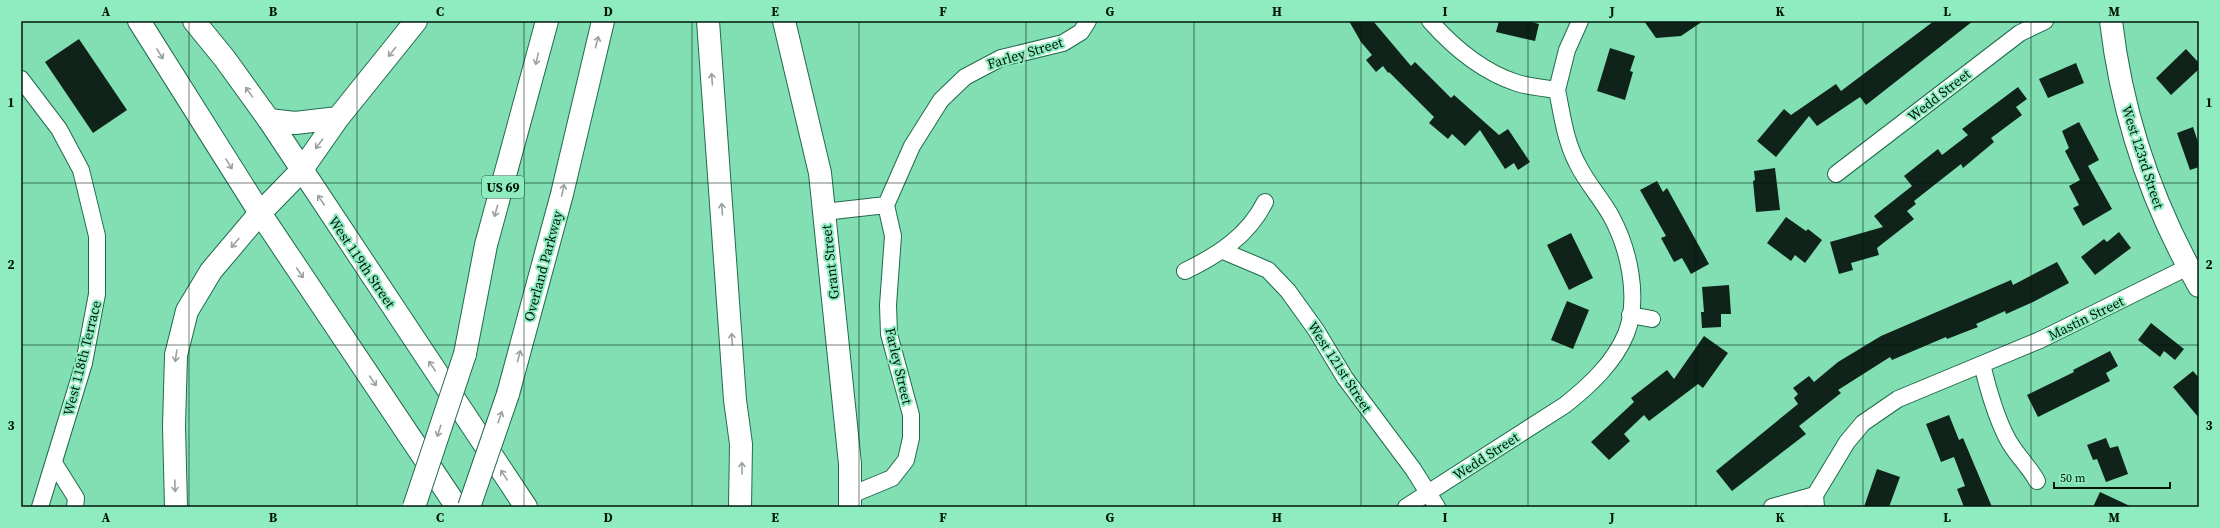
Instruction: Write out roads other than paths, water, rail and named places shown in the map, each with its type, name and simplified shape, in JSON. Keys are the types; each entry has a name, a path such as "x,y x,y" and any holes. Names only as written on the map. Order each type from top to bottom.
{"main road":[{"path":"139,21 260,213 457,507"},
{"name":"West 119th Street","path":"194,21 225,59 269,120 526,507"},
{"path":"176,507 174,426 176,355 187,311 211,271 260,213 301,170 338,118 416,21"},
{"name":"US 69","path":"414,507 465,354 486,245 547,21"},
{"name":"Overland Parkway","path":"469,507 508,394 562,194 603,21"},
{"path":"708,21 736,400 741,444 740,507"},
{"name":"Grant Street","path":"784,21 820,173 850,464 850,501"},
{"name":"West 123rd Street","path":"2111,21 2121,83 2138,150 2163,218 2199,286"},
{"path":"269,120 295,123 338,118"}],"street":[{"name":"Farley Street","path":"850,501 892,478 906,460 911,438 911,415 889,334 888,305 893,236 886,205 912,146 938,105 954,86 987,64 1001,58 1063,43 1081,32 1088,21"},
{"path":"1430,21 1468,58 1498,75 1518,84 1557,90 1567,50 1580,21"},
{"name":"Wedd Street","path":"1836,174 2020,33 2045,21"},
{"name":"West 118th Terrace","path":"21,79 59,129 81,170 97,236 97,294 84,363 40,507"},
{"name":"Wedd Street","path":"1406,507 1566,405 1596,379 1626,334 1630,315 1632,293 1622,242 1611,217 1577,163 1566,133 1557,90"},
{"path":"1185,271 1223,251 1248,228 1258,216 1265,202"},
{"path":"824,212 886,205"},
{"name":"West 121st Street","path":"1223,251 1268,270 1288,291 1316,330 1345,378 1438,507"},
{"name":"Mastin Street","path":"1772,507 1816,501 1847,442 1863,423 1898,399 2040,340 2188,267"},
{"path":"1630,315 1652,319"},
{"path":"1982,364 1989,392 2007,438 2018,455 2030,468 2037,481"},
{"path":"54,463 76,498 75,507"}]}
